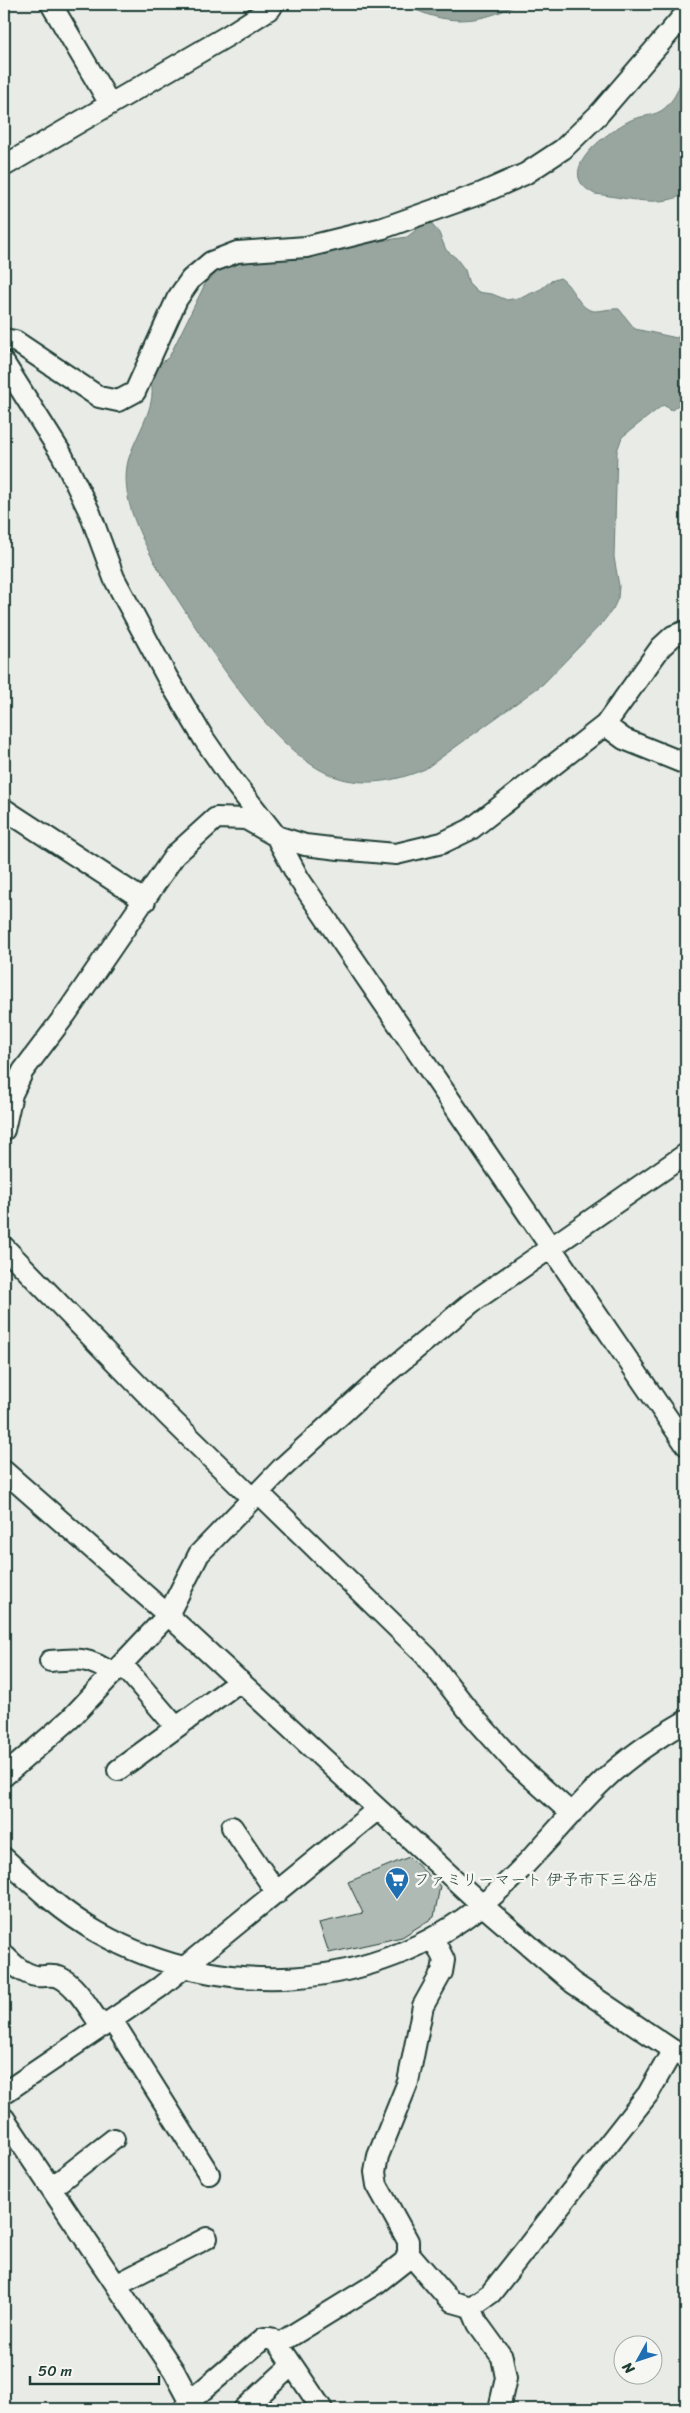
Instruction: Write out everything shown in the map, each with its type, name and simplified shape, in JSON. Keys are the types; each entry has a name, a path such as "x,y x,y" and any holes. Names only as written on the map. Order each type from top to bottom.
{"street":[{"path":"51,4 110,104"},
{"path":"4,166 229,35 271,8 273,4"},
{"path":"4,340 15,341 99,397 118,401 135,392 177,299 191,279 211,262 237,252 306,248 384,228 482,193 525,174 563,149 599,114 686,13"},
{"path":"4,363 62,455 90,513 114,578 167,677 204,739 233,781 276,836 299,879 686,1444"},
{"path":"4,1130 10,1082 23,1071 66,1014 175,855 216,818 246,819 276,836 305,845 396,854 442,843 471,829 605,726 661,647 673,636 686,631"},
{"path":"605,726 624,739 686,764"},
{"path":"4,809 144,902"},
{"path":"4,1776 70,1719 168,1615 200,1554 282,1468 382,1377 471,1303 686,1154"},
{"path":"4,1247 167,1414 426,1656 472,1715 516,1763 572,1814"},
{"path":"4,1471 168,1615 482,1905 573,1983 680,2055 491,2293 471,2307"},
{"path":"50,1661 82,1658 118,1669 176,1728"},
{"path":"118,1770 240,1681"},
{"path":"4,1858 41,1891 97,1932 151,1958 184,1969 242,1979 327,1975 383,1960 433,1938 482,1905 504,1886 604,1779 662,1735 686,1721"},
{"path":"4,2093 107,2024 184,1969 378,1809"},
{"path":"232,1827 277,1893"},
{"path":"278,2344 405,2262 408,2242 377,2185 375,2172 378,2156 408,2082 423,2006 442,1972 444,1960 433,1938"},
{"path":"4,1956 25,1973 37,1976 49,1975 59,1977 71,1985 107,2024 209,2174"},
{"path":"4,2118 174,2370 187,2405 264,2338 270,2338 278,2344 322,2409"},
{"path":"50,2188 114,2139"},
{"path":"116,2285 207,2238"},
{"path":"408,2252 446,2296 454,2302 471,2307"},
{"path":"471,2307 478,2324 502,2357 506,2378 500,2409"},
{"path":"244,2409 292,2365"}],"shaded area":[{"path":"396,4 518,4 486,17 452,20 429,15"},
{"path":"686,60 686,193 676,198 654,201 595,194 583,185 579,175 580,165 587,154 619,127 633,119 657,113 665,108 677,91"},
{"path":"429,221 439,233 446,250 456,258 465,270 469,284 477,292 492,294 507,300 523,297 560,278 565,281 580,302 589,310 619,309 635,329 677,338 686,326 686,399 672,410 663,405 622,437 617,451 614,557 619,586 618,598 613,609 602,623 543,684 425,769 403,777 381,781 358,782 336,777 311,764 286,744 262,719 217,660 163,577 142,538 128,495 127,466 129,456 148,414 152,393 151,383 160,364 169,357 210,274 241,260 307,256 361,244 407,237"}],"building":[{"name":"ファミリーマート 伊予市下三谷店","path":"409,1857 440,1886 434,1917 402,1937 329,1953 319,1923 363,1913 348,1882"}],"place":[{"name":"ファミリーマート 伊予市下三谷店","path":"397,1900"}]}
